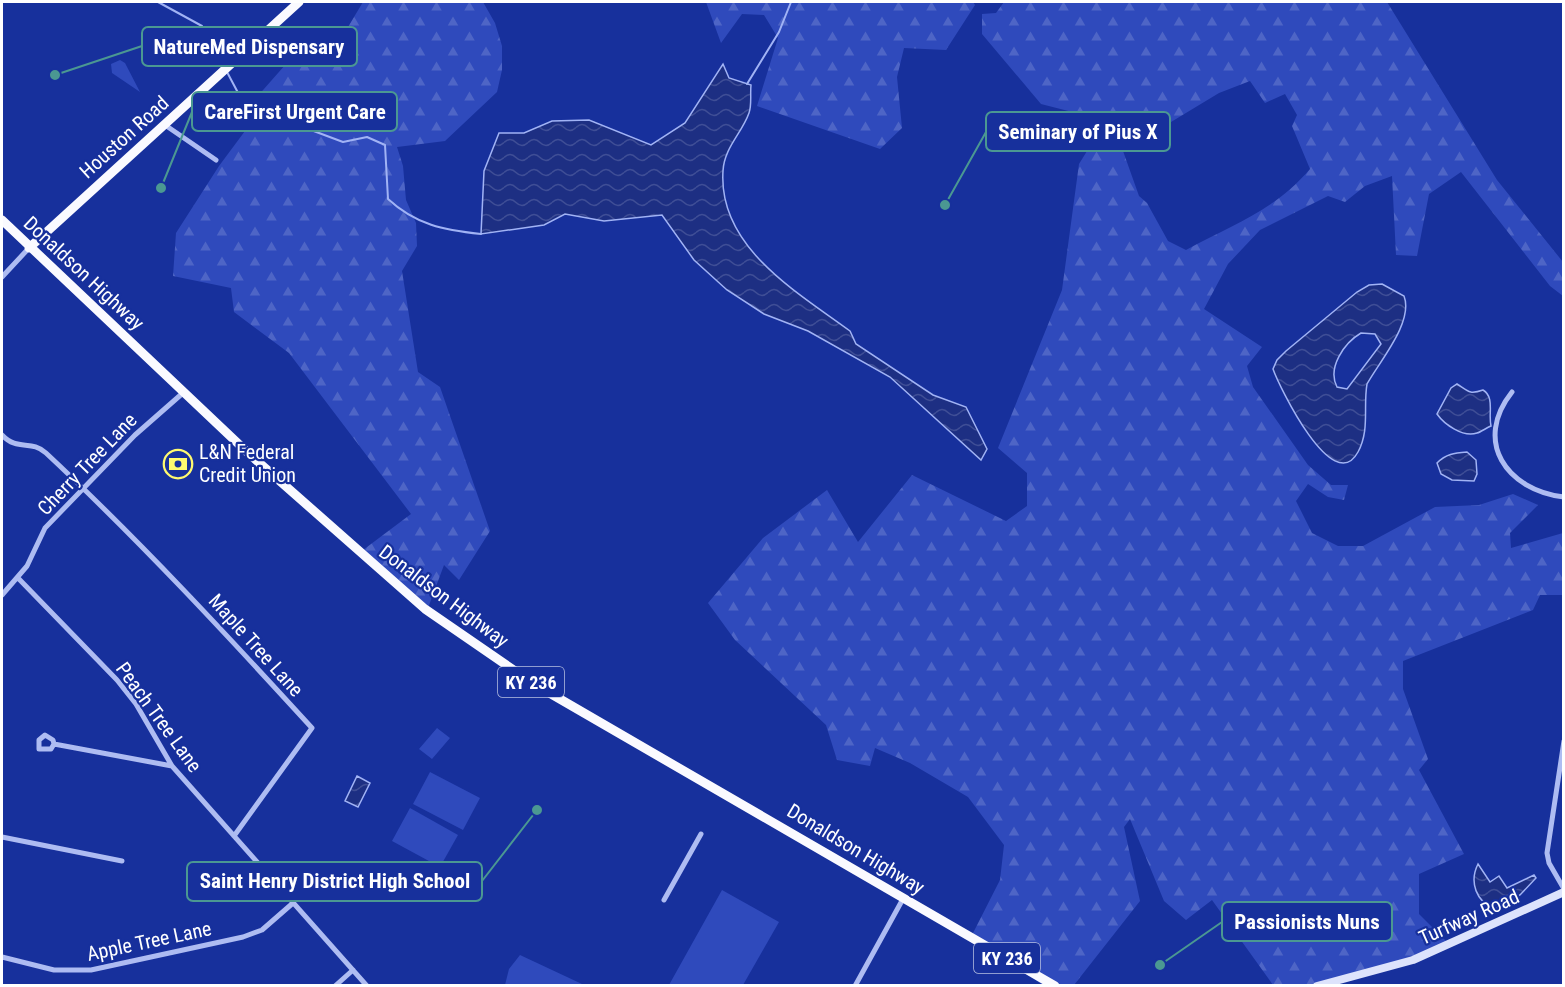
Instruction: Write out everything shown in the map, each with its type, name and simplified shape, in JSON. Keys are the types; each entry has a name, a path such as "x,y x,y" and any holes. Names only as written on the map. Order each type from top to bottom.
{"main road":[{"name":"Houston Road","path":"29,248 299,2"},
{"name":"Donaldson Highway","path":"2,220 29,248 390,581 459,634 534,684 1054,986"},
{"name":"Turfway Road","path":"1317,986 1413,960 1563,891"}],"street":[{"path":"165,125 216,160"},
{"name":"Houston Road","path":"2,277 29,248"},
{"name":"Cherry Tree Lane","path":"2,595 27,566 45,528 135,435 184,392"},
{"path":"1512,392 1500,409 1495,446 1500,461 1515,478 1530,487 1563,497"},
{"path":"2,435 11,444 42,449 84,489"},
{"name":"Maple Tree Lane","path":"84,489 205,611 312,728 234,836"},
{"name":"Peach Tree Lane","path":"18,578 117,680 136,704 172,766 367,986"},
{"path":"1563,741 1547,853 1563,891"},
{"path":"54,744 172,766"},
{"path":"664,900 701,834"},
{"path":"2,837 122,861"},
{"path":"855,986 904,897"},
{"name":"Apple Tree Lane","path":"2,957 54,970 91,970 253,934 268,925 293,903"},
{"path":"335,986 353,970"}],"green space":[{"path":"363,2 483,2 495,23 502,46 502,70 497,92 445,141 397,147 403,166 406,200 416,223 417,246 402,271 418,372 440,387 490,531 459,580 444,565 428,608 359,553 411,514 289,353 234,312 231,288 173,276 176,233 219,166 245,131 235,122 230,109 256,98 316,30 345,32"},
{"path":"706,2 973,2 975,5 946,50 904,48 897,77 902,128 880,149 757,106 778,38 764,15 742,14 721,43"},
{"path":"1004,2 1387,2 1497,180 1563,262 1563,296 1550,286 1461,172 1429,194 1417,256 1396,255 1392,176 1365,186 1345,202 1328,196 1260,230 1228,264 1204,309 1262,347 1247,366 1253,387 1308,465 1331,485 1348,485 1344,500 1328,497 1308,484 1296,501 1312,533 1338,546 1363,546 1435,507 1479,505 1513,494 1538,505 1510,533 1511,548 1563,533 1563,595 1540,595 1533,610 1403,661 1403,689 1428,759 1419,770 1464,854 1419,874 1419,914 1449,944 1413,960 1317,985 1273,985 1212,900 1186,920 1164,901 1130,819 1124,827 1140,901 1074,985 1043,985 971,937 1000,880 1004,845 968,797 910,763 875,748 870,766 837,760 826,725 735,640 708,603 763,538 827,490 858,542 912,475 1006,521 1027,506 1027,473 998,448 1062,290 1079,164 1092,143 1084,115 1041,104 982,34 982,14 996,13","holes":["1250,81 1265,103 1285,94 1297,115 1292,126 1310,169 1296,184 1267,207 1186,250 1168,241 1147,203 1139,196 1123,151 1219,93"]},
{"path":"120,60 125,63 140,92 112,73 111,64"},
{"path":"437,728 450,738 432,759 419,749"},
{"path":"430,772 480,798 463,830 413,804"},
{"path":"410,808 458,835 440,867 392,841"},
{"path":"722,890 779,922 743,985 669,985"},
{"path":"520,955 583,985 505,985 509,969"}],"water":[{"path":"723,64 729,78 751,85 749,113 726,155 723,171 725,198 733,223 747,245 785,283 850,331 856,344 933,395 966,407 987,449 981,460 890,377 808,331 764,314 727,290 694,260 662,215 604,221 565,214 544,225 481,234 484,171 499,133 524,133 552,121 589,120 651,145 685,123"},
{"path":"1382,284 1404,296 1406,306 1404,318 1394,342 1367,384 1362,444 1358,452 1347,462 1335,461 1308,434 1285,396 1273,369 1277,360 1286,351 1357,292 1369,285","holes":["1361,333 1375,334 1381,344 1347,389 1337,387 1334,372 1343,349"]},
{"path":"1457,384 1469,392 1483,390 1487,393 1490,401 1491,426 1477,433 1466,434 1449,426 1437,414 1451,388"},
{"path":"1467,452 1476,460 1477,474 1474,481 1452,480 1441,474 1437,463 1440,460 1450,455"},
{"path":"357,776 370,783 358,807 345,801"},
{"path":"1478,864 1490,882 1499,876 1507,888 1534,875 1536,878 1520,895 1495,909 1483,902 1476,891 1474,878"}],"waterway":[{"path":"158,2 202,26 224,66"},
{"path":"747,84 779,32 791,2"},
{"path":"227,72 253,121 282,131 311,130 343,142 367,137 385,145 388,199 409,215 431,225 481,234"}],"place":[{"name":"NatureMed Dispensary","path":"55,75"},
{"name":"CareFirst Urgent Care","path":"161,188"},
{"name":"Seminary of Pius X","path":"945,205"},
{"name":"L&N Federal Credit Union","path":"178,464"},
{"name":"Saint Henry District High School","path":"537,810"},
{"name":"Passionists Nuns","path":"1160,965"}]}
